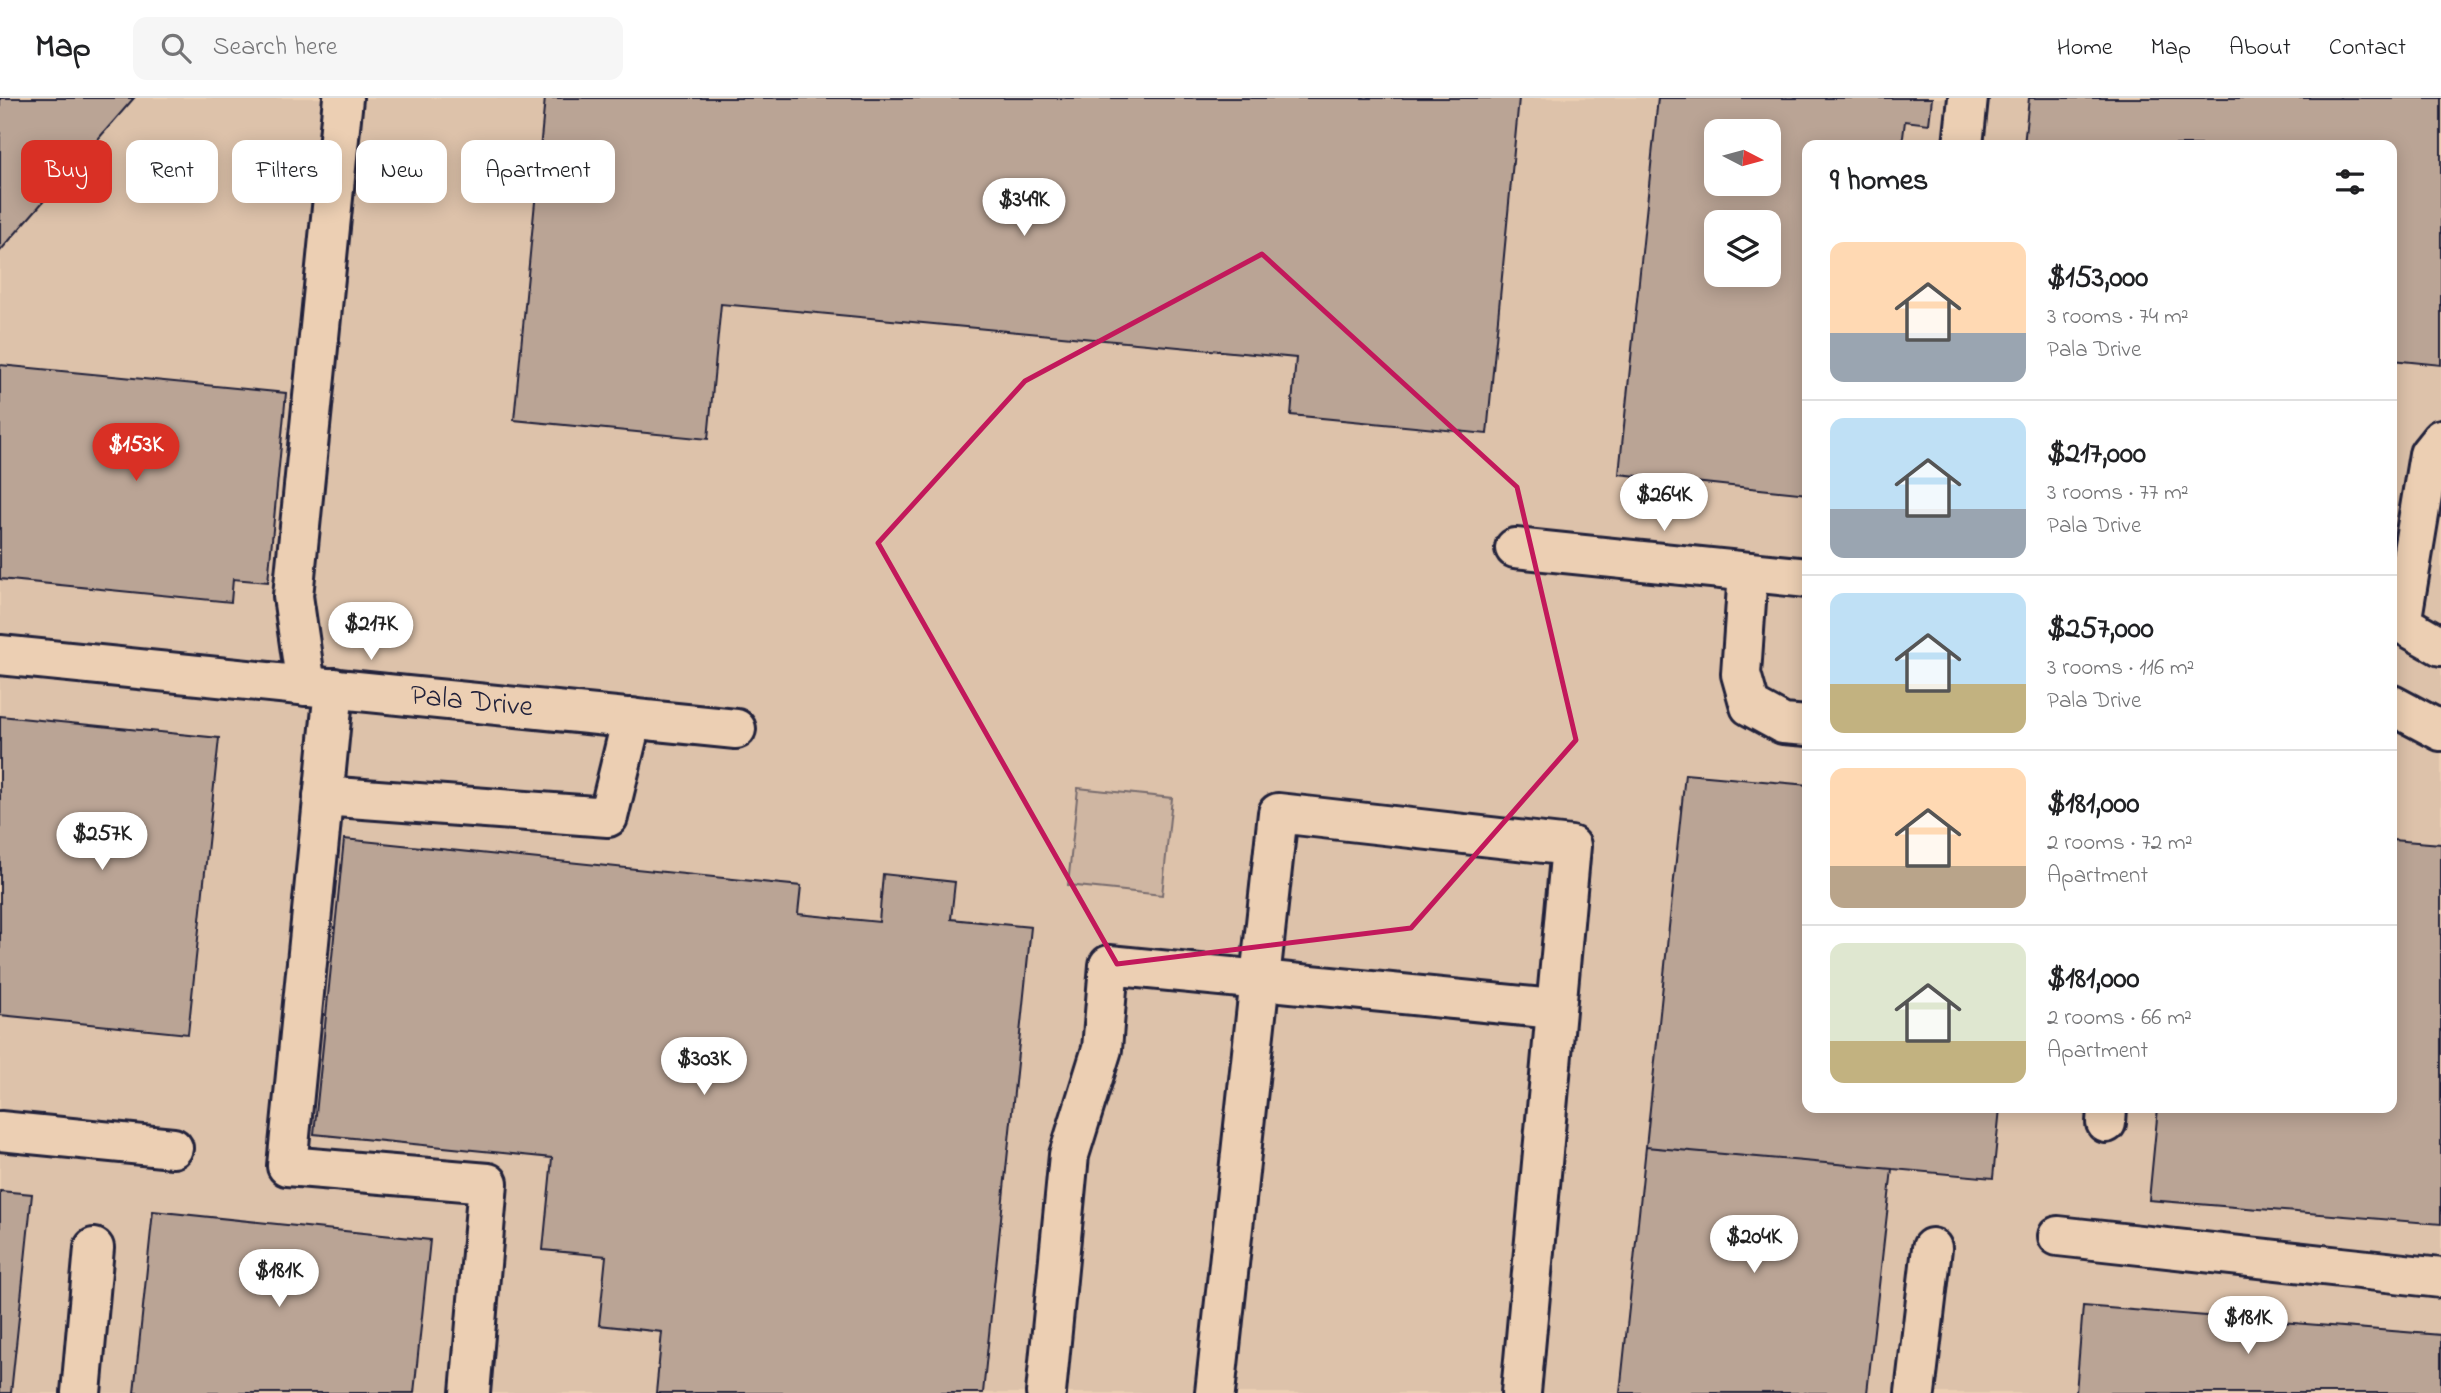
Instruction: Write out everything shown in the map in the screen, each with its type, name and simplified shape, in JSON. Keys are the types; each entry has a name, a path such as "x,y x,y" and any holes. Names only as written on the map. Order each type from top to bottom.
{"street":[{"path":"343,98 293,596 320,687 323,796 287,1166 488,1183 470,1393"},
{"path":"1964,140 1968,98"},
{"path":"2441,439 2429,454 2397,621 2441,646"},
{"path":"1515,548 1802,577"},
{"path":"1748,572 1741,674 1750,706 1783,724 1802,726"},
{"name":"Pala Drive","path":"0,655 736,729"},
{"path":"2397,708 2441,731"},
{"path":"323,796 608,817 632,718"},
{"path":"1215,1393 1278,813 1571,846 1521,1393"},
{"path":"1046,1393 1069,1155 1102,1049 1109,965 1554,1009"},
{"path":"0,1131 173,1148"},
{"path":"2058,1236 2441,1278"},
{"path":"81,1393 94,1248"},
{"path":"1915,1393 1932,1248"}],"highlighted area":[{"path":"1262,254 1517,487 1576,740 1411,928 1117,964 878,543 1025,381"}],"shaded area":[{"path":"0,98 2441,98 2441,1393 0,1393"},
{"path":"1078,788 1172,798 1162,895 1068,885"}],"building":[{"path":"0,98 134,98 97,140 21,140 21,203 42,203 0,251"},
{"path":"545,98 1519,98 1487,434 1291,415 1296,358 721,304 708,439 514,420 535,203 615,203 615,140 541,140"},
{"path":"1658,98 1932,98 1929,124 1905,121 1903,140 1802,140 1802,493 1619,474"},
{"path":"2029,98 2441,98 2441,365 2397,361 2397,140 2025,140"},
{"path":"0,365 286,393 268,582 233,579 231,602 0,579"},
{"path":"0,716 219,738 188,1034 0,1015"},
{"path":"1685,774 1802,784 1802,1113 2000,1113 1993,1178 1646,1147"},
{"path":"344,839 801,886 798,914 879,922 883,874 955,882 951,919 1031,927 983,1393 656,1393 662,1332 599,1325 606,1256 543,1250 552,1158 314,1134"},
{"path":"2397,840 2441,844 2441,1224 2149,1200 2158,1113 2397,1113"},
{"path":"1646,1147 1892,1169 1867,1393 1620,1393"},
{"path":"0,1191 32,1194 11,1393 0,1393"},
{"path":"153,1211 430,1240 414,1393 134,1393"},
{"path":"2083,1306 2441,1335 2441,1393 2076,1393"}]}
